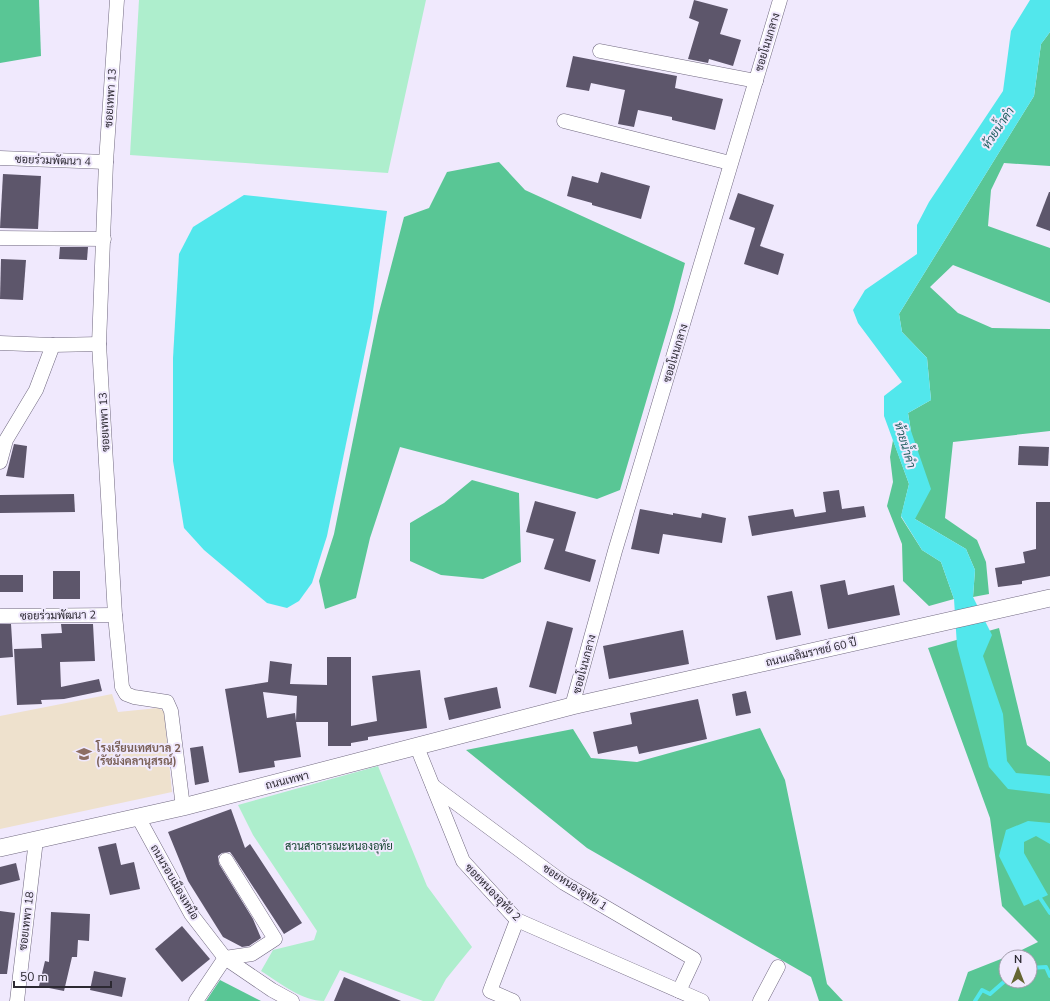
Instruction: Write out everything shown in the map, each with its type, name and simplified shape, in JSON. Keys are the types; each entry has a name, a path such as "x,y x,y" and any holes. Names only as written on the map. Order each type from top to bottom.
{"street":[{"name":"ซอยเทพา 13","path":"117,0 106,162 99,344 115,614 122,687 126,694 134,697 168,702 171,711 183,807"},
{"name":"ซอยโนนกลาง","path":"572,706 615,551 707,248 730,163 780,0"},
{"path":"600,51 756,81"},
{"path":"564,121 730,163"},
{"name":"ซอยร่วมพัฒนา 4","path":"0,158 106,162"},
{"path":"0,238 104,239"},
{"path":"0,343 52,345 99,344"},
{"path":"0,462 6,440 36,390 52,345"},
{"name":"ถนนเฉลิมราชย์ 60 ปี","path":"572,706 1050,598"},
{"name":"ซอยร่วมพัฒนา 2","path":"0,616 115,614"},
{"name":"ถนนเทพา","path":"0,848 183,807 572,706"},
{"name":"ซอยหนองอุทัย 2","path":"417,746 463,861 517,920 702,1001"},
{"name":"ซอยหนองอุทัย 1","path":"433,786 564,883 694,959 679,992"},
{"name":"ถนนรอบเมืองเหนือ","path":"138,817 191,914 225,958 272,990 292,1001"},
{"name":"ซอยเทพา 18","path":"17,1001 36,840"},
{"path":"196,1001 225,958 252,954 275,939 226,860"},
{"path":"513,1001 490,991 517,920"},
{"path":"760,1001 778,967"}],"shaded area":[{"name":"โรงเรียนเทศบาล 2 (รัชมังคลานุสรณ์)","path":"112,694 118,712 158,708 164,711 172,792 0,829 0,716"}],"green space":[{"path":"0,0 39,0 41,56 0,63"},
{"path":"139,0 426,0 388,173 130,155"},
{"path":"1050,32 1050,166 1004,163 991,190 988,226 1050,248 1050,303 953,265 930,287 958,313 992,328 1050,329 1050,431 953,442 945,518 977,540 986,562 989,594 973,597 975,570 966,549 915,519 911,431 908,413 931,400 927,358 902,332 899,314 1034,96 1041,44"},
{"path":"499,162 525,190 685,263 673,310 620,490 597,499 400,447 370,538 356,598 325,609 319,581 334,534 378,316 404,217 429,208 447,172"},
{"path":"893,440 909,484 901,517 922,550 941,562 954,599 929,606 903,581 902,544 887,506 893,482 890,457"},
{"path":"472,480 519,493 521,562 483,579 441,575 410,561 410,523 444,503"},
{"path":"999,628 1027,745 1050,762 1050,1001 958,1001 968,972 998,960 998,989 1038,989 1038,949 1024,949 1038,942 1002,906 990,818 928,648"},
{"path":"760,728 785,780 827,984 843,1001 819,1001 811,977 587,848 466,750 573,729 591,758 637,762"},
{"name":"สวนสาธารณะหนองอุทัย","path":"378,766 427,886 472,947 446,979 434,1001 423,1001 340,970 324,1001 308,998 299,995 261,971 273,950 314,940 317,931 253,835 238,805"},
{"path":"220,980 261,1001 206,1001"}],"water":[{"path":"1030,0 1050,0 1050,32 1041,44 1034,96 899,314 902,332 927,358 931,400 908,413 911,431 931,489 915,519 966,549 975,570 973,597 992,635 983,656 1003,714 1007,761 1016,773 1050,776 1050,794 1008,789 989,767 957,646 954,599 941,562 922,550 901,516 909,484 884,416 884,396 902,382 858,323 853,310 865,290 917,254 917,225 929,202 1003,91 1011,31"},
{"path":"244,195 387,211 372,318 327,536 312,583 299,601 287,608 267,603 204,550 184,528 173,461 173,358 179,254 193,227"},
{"path":"1028,821 1050,823 1050,844 1036,836 1024,842 1024,853 1048,895 1024,906 999,856 1006,830"}],"building":[{"path":"694,0 728,9 720,34 741,40 733,66 709,59 708,63 688,59 699,22 689,18"},
{"path":"573,56 677,76 675,88 723,99 715,130 672,120 672,117 638,110 634,127 618,124 625,90 591,83 589,91 566,87"},
{"path":"601,172 650,186 641,219 567,196 572,176 598,183"},
{"path":"3,174 41,176 38,229 0,228"},
{"path":"1050,192 1050,231 1036,226"},
{"path":"738,193 774,205 760,246 784,254 778,275 744,264 755,228 729,219"},
{"path":"60,247 88,247 87,260 59,259"},
{"path":"1,259 26,260 23,300 0,299"},
{"path":"14,444 27,446 24,478 6,476"},
{"path":"1019,446 1049,447 1048,466 1018,465"},
{"path":"839,490 842,509 864,506 866,517 752,536 748,516 793,509 795,517 826,512 823,492"},
{"path":"74,494 75,512 0,513 0,495"},
{"path":"535,501 576,512 565,551 596,560 590,582 544,569 554,539 526,532"},
{"path":"1036,502 1050,502 1050,576 1022,581 1022,584 998,587 995,568 1025,563 1023,552 1036,549"},
{"path":"640,509 701,518 702,513 726,518 722,543 663,534 659,554 631,549"},
{"path":"53,571 80,571 80,599 53,599"},
{"path":"0,575 23,575 23,592 0,592"},
{"path":"845,580 848,595 894,585 900,615 828,629 820,585"},
{"path":"792,591 801,635 776,640 767,596"},
{"path":"547,621 573,628 556,694 529,687"},
{"path":"0,624 11,624 13,657 0,658"},
{"path":"61,624 93,624 95,661 60,662 61,687 99,679 102,691 64,699 41,700 42,704 17,705 14,649 42,648 41,634 62,633"},
{"path":"683,630 689,664 609,679 603,646"},
{"path":"327,657 351,657 351,726 377,721 372,676 420,670 427,728 368,737 368,740 351,743 351,746 328,746 328,722 296,722 301,757 274,761 275,767 239,773 225,689 268,682 270,661 292,664 290,684 327,685","holes":["263,692 297,696 296,721 295,713 267,718"]},
{"path":"497,687 501,708 449,720 444,698"},
{"path":"746,691 751,713 736,716 732,694"},
{"path":"698,699 707,739 639,754 637,746 598,754 593,732 632,724 630,713"},
{"path":"203,746 209,782 195,785 190,748"},
{"path":"231,809 245,848 250,844 302,923 284,934 230,852 222,853 218,856 219,864 253,919 261,938 249,946 242,947 223,937 188,881 168,832"},
{"path":"116,843 121,865 134,862 140,889 110,895 98,847"},
{"path":"16,863 20,880 0,885 0,867"},
{"path":"0,911 15,913 7,974 0,974"},
{"path":"51,912 90,914 89,941 78,940 77,957 72,957 64,991 39,986 45,961 49,962"},
{"path":"182,926 210,959 182,982 155,949"},
{"path":"94,971 126,978 122,997 90,990"},
{"path":"344,977 401,1001 334,1001"}],"waterway":[{"name":"ห้วยน้ำคำ","path":"1038,895 1050,913"},
{"name":"ห้วยน้ำคำ","path":"1038,968 1046,967 1050,976"},
{"name":"ห้วยน้ำคำ","path":"975,1001 982,990 990,994 998,987"}],"place":[{"name":"โรงเรียนเทศบาล 2 (รัชมังคลานุสรณ์)","path":"84,754"}]}
